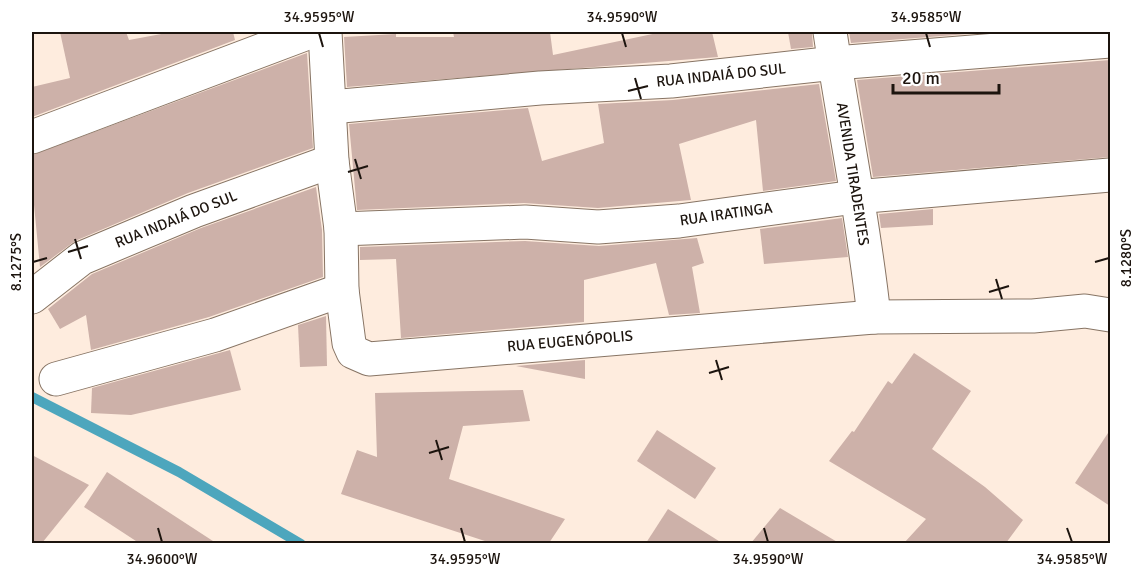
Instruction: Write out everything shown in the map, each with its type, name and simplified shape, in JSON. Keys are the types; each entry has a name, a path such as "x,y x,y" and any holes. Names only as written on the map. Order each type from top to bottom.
{"street":[{"path":"32,137 310,32"},
{"name":"RUA EUGENÓPOLIS","path":"326,32 332,161 341,229 342,290 349,343 353,352 369,358 873,317 1033,316 1085,311 1110,315"},
{"name":"AVENIDA TIRADENTES","path":"830,32 855,197 868,264 873,317"},
{"name":"RUA INDAIÁ DO SUL","path":"331,107 540,88 671,81 835,63 1110,41"},
{"name":"RUA INDAIÁ DO SUL","path":"32,297 82,258 194,211 332,161"},
{"name":"RUA IRATINGA","path":"341,229 504,222 598,227 679,221 855,197 1110,175"},
{"path":"56,378 215,335 342,290"}],"building":[{"path":"60,32 126,32 129,40 172,32 233,32 235,40 32,117 32,87 70,78"},
{"path":"453,32 550,32 553,55 662,32 712,32 718,57 347,87 344,37 396,34 396,37 454,37"},
{"path":"788,32 812,32 813,47 791,49"},
{"path":"849,32 994,32 851,43"},
{"path":"307,53 313,148 188,193 75,241 40,267 32,184 32,155"},
{"path":"1110,60 1110,157 873,177 857,80"},
{"path":"819,84 836,181 763,191 756,120 679,144 691,200 598,208 524,203 357,210 349,124 528,108 542,161 604,143 598,104 673,100"},
{"path":"316,187 322,230 323,277 209,317 91,350 86,315 60,329 48,309 92,274 201,228"},
{"path":"933,209 933,225 881,228 879,214"},
{"path":"842,218 848,257 764,264 760,229"},
{"path":"697,238 704,263 692,267 700,313 669,315 656,263 584,280 584,322 401,338 396,259 360,260 360,247 525,241 599,246"},
{"path":"326,316 327,366 300,367 298,325"},
{"path":"230,350 241,390 131,415 91,413 92,388"},
{"path":"914,353 971,391 932,449 985,487 1023,520 1006,543 904,543 926,519 829,461 852,431 854,432 888,381 892,384"},
{"path":"585,360 585,379 516,366"},
{"path":"523,390 530,421 463,426 449,479 565,519 549,543 491,543 341,494 357,450 377,457 375,393"},
{"path":"657,430 716,468 695,499 637,461"},
{"path":"1110,430 1110,506 1075,483"},
{"path":"32,455 89,485 42,543 32,543"},
{"path":"107,472 216,543 139,543 84,507"},
{"path":"780,508 839,543 751,543"},
{"path":"668,509 722,543 646,543"}],"waterway":[{"path":"32,397 179,472 301,544"}]}
